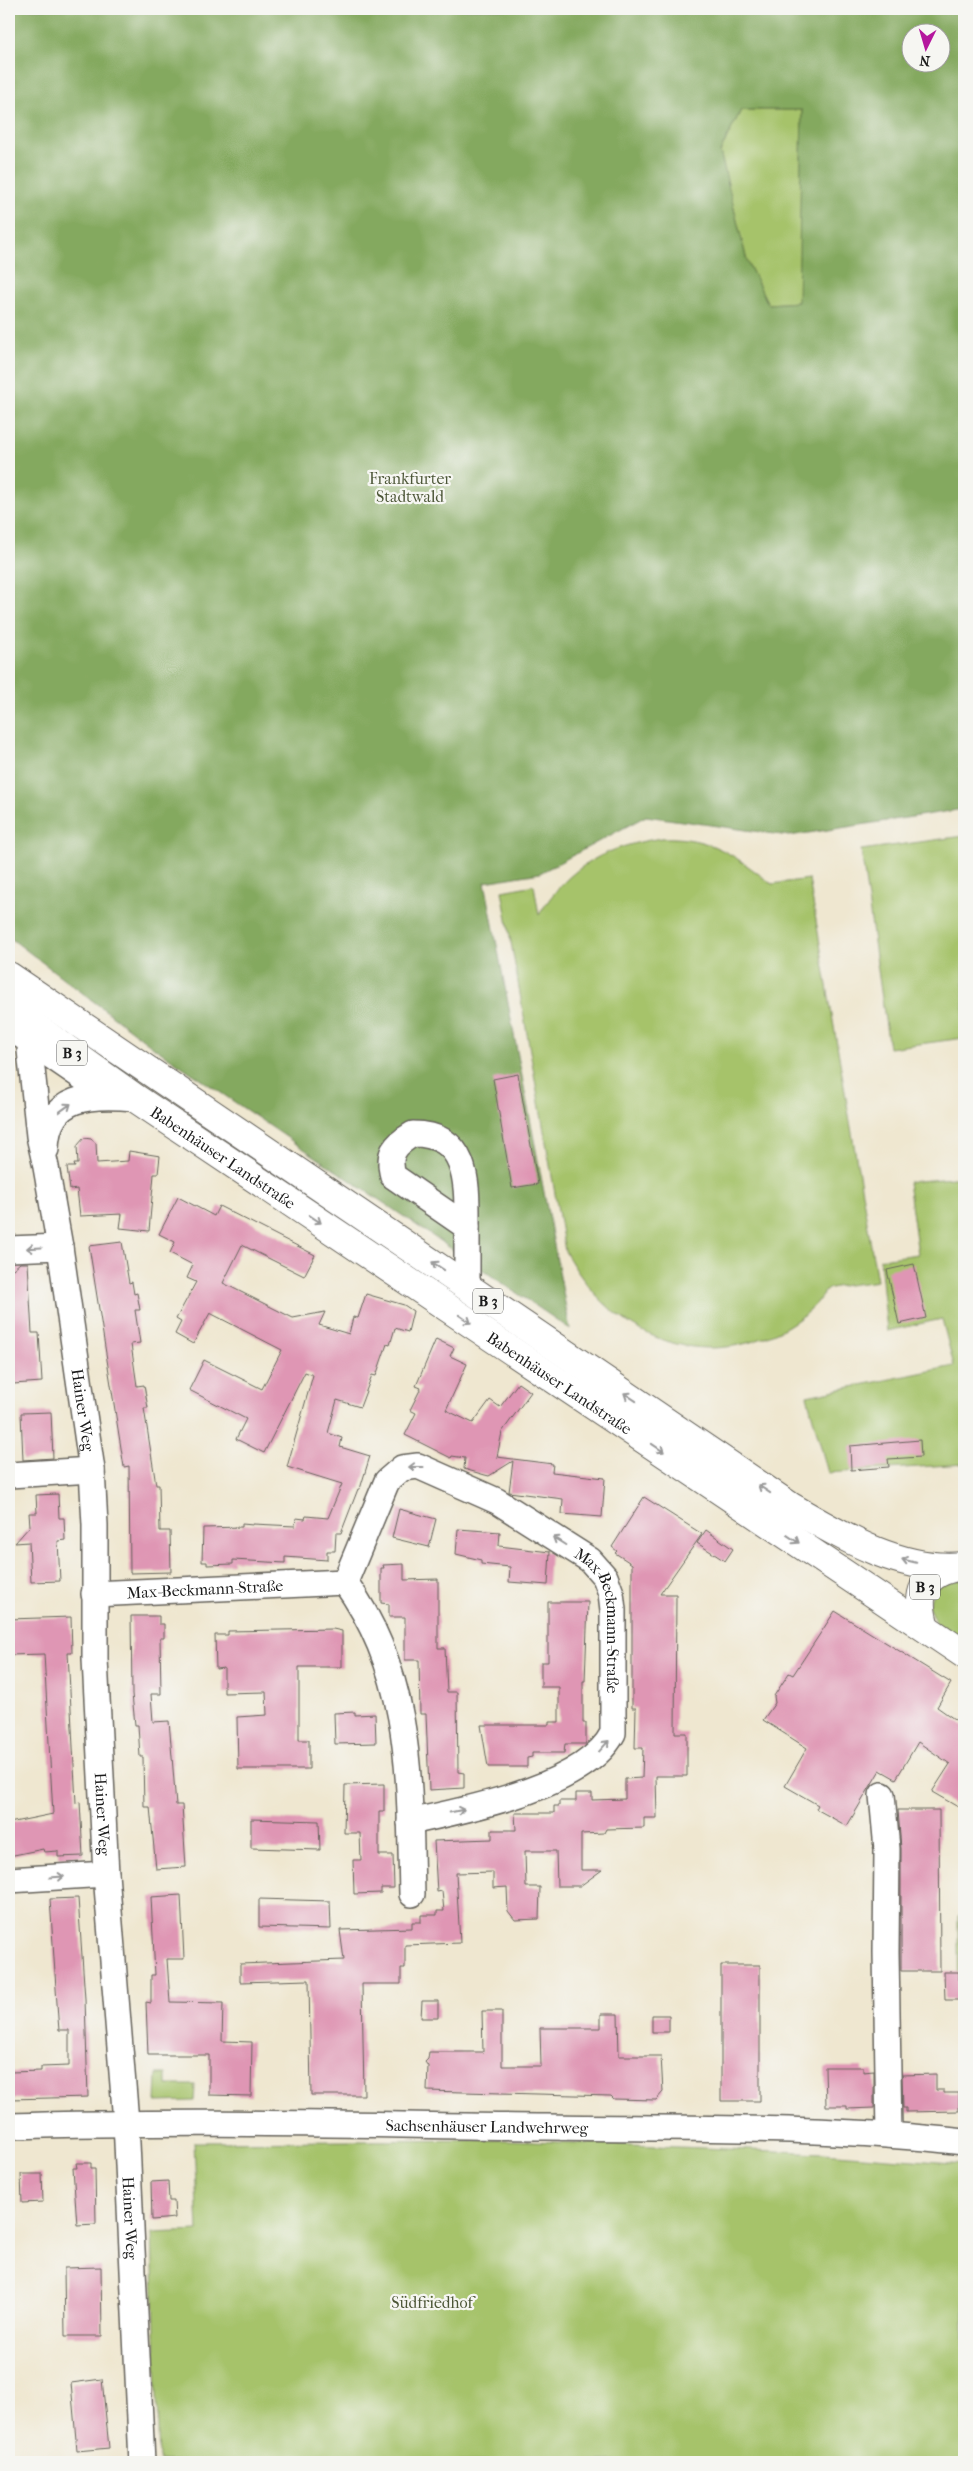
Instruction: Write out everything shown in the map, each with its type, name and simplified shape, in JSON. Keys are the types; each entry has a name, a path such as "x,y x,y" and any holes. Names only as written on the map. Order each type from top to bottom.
{"main road":[{"name":"Babenhäuser Landstraße","path":"9,976 790,1506 849,1540 886,1555 933,1565 961,1567"},
{"name":"Babenhäuser Landstraße","path":"9,1008 135,1098 964,1654"},
{"name":"B 3","path":"925,1627 920,1611 924,1588 930,1577 961,1567"}],"street":[{"path":"9,962 36,995"},
{"path":"9,1027 108,1095"},
{"name":"Hainer Weg","path":"30,1050 39,1136 60,1247 92,1470 95,1525 95,1659 106,1874 126,2122 142,2462"},
{"name":"Hainer Weg","path":"46,1167 46,1132 56,1115 70,1104 87,1096 108,1095 135,1098"},
{"path":"467,1227 467,1286"},
{"path":"9,1249 60,1247"},
{"name":"Max-Beckmann-Straße","path":"94,1594 345,1582 387,1481 402,1468 418,1466 497,1501 590,1560 605,1577 611,1593 613,1610 613,1733 608,1744 583,1764 521,1793 489,1805 410,1822"},
{"path":"9,1475 92,1470"},
{"path":"345,1582 371,1625 394,1684 407,1750 412,1894"},
{"path":"882,1795 888,1848 886,1952 889,2135"},
{"path":"9,1880 106,1874"},
{"name":"Sachsenhäuser Landwehrweg","path":"9,2126 126,2122 796,2130 889,2135 964,2142"}],"green space":[{"name":"Frankfurter Stadtwald","path":"9,9 964,9 964,809 789,836 646,816 540,873 485,882 570,1329 156,1049 9,937","holes":["741,110 802,110 798,302 768,304 747,261 720,152"]},
{"path":"741,110 802,110 799,302 768,304 747,261 720,152"},
{"path":"964,836 964,1038 889,1048 861,850"},
{"path":"662,838 695,840 709,844 734,857 772,884 809,879 877,1281 828,1289 808,1312 779,1331 747,1343 715,1348 684,1346 656,1337 629,1323 604,1303 583,1279 565,1251 502,891 534,885 539,915 563,883 591,861 624,847"},
{"path":"964,1177 964,1464 828,1473 807,1396 954,1366 942,1319 887,1331 880,1259 918,1254 908,1182"},
{"path":"964,1579 964,1644 937,1626 928,1606 937,1583"},
{"path":"964,1910 964,2059 959,2054 958,1916"},
{"path":"157,2074 167,2074 167,2085 195,2085 194,2101 156,2102"},
{"name":"Südfriedhof","path":"509,2140 824,2153 964,2164 964,2462 159,2462 152,2233 198,2231 194,2142"}],"building":[{"path":"518,1074 538,1184 512,1188 493,1079"},
{"path":"84,1138 91,1139 96,1143 97,1163 128,1161 129,1151 160,1156 158,1174 154,1174 149,1231 120,1228 122,1214 80,1216 77,1189 70,1190 67,1167 75,1167 74,1164 78,1164 77,1146"},
{"path":"178,1197 214,1216 219,1206 315,1255 304,1276 242,1245 223,1283 293,1318 325,1312 319,1325 349,1334 353,1317 358,1318 366,1294 404,1305 413,1311 408,1332 395,1328 390,1345 387,1344 376,1376 372,1375 360,1407 337,1400 328,1433 342,1438 340,1447 370,1456 360,1489 358,1489 341,1533 336,1533 335,1551 327,1551 327,1560 285,1557 285,1563 233,1560 233,1564 207,1565 207,1562 202,1562 203,1528 242,1527 242,1524 295,1526 296,1518 305,1519 306,1516 328,1518 342,1484 287,1467 313,1375 305,1372 264,1453 236,1439 246,1419 189,1390 204,1360 262,1389 282,1350 210,1313 193,1344 175,1334 181,1322 176,1319 196,1282 187,1278 193,1265 170,1253 175,1242 159,1234"},
{"path":"122,1242 129,1283 132,1282 134,1294 137,1293 140,1310 135,1310 140,1343 131,1344 137,1386 144,1385 148,1408 144,1408 156,1485 159,1485 160,1531 170,1531 171,1572 130,1573 129,1466 124,1467 89,1246"},
{"path":"20,1263 28,1263 32,1333 39,1333 42,1382 13,1384 9,1269 13,1269"},
{"path":"914,1264 926,1318 899,1324 887,1270"},
{"path":"436,1339 454,1348 450,1356 467,1364 446,1410 473,1423 490,1400 500,1407 518,1383 531,1392 502,1432 497,1457 553,1464 552,1472 605,1478 602,1517 562,1514 563,1499 509,1492 513,1461 489,1476 464,1469 465,1458 452,1456 451,1458 405,1435 416,1413 410,1410 421,1388 416,1386"},
{"path":"51,1412 53,1458 23,1460 21,1413"},
{"path":"920,1440 921,1457 888,1459 889,1467 851,1470 850,1446"},
{"path":"58,1494 59,1518 64,1518 65,1540 58,1541 60,1581 31,1582 29,1542 15,1543 30,1526 29,1513 37,1513 36,1495"},
{"path":"644,1497 702,1534 660,1594 676,1594 675,1733 687,1733 687,1776 656,1776 657,1818 644,1818 644,1828 606,1829 604,1833 581,1834 581,1870 602,1870 580,1886 557,1886 556,1851 525,1851 526,1887 540,1887 539,1919 515,1920 508,1911 507,1887 493,1888 493,1872 456,1873 460,1943 405,1945 405,1968 401,1968 401,1984 362,1984 364,2095 311,2095 309,1980 240,1982 240,1964 344,1960 340,1930 412,1928 412,1922 421,1922 421,1915 437,1915 437,1911 444,1911 442,1891 437,1892 434,1841 492,1839 492,1830 516,1830 515,1813 554,1813 554,1806 559,1806 559,1801 576,1801 576,1793 592,1793 592,1800 625,1799 625,1779 642,1778 643,1748 635,1748 636,1708 632,1708 632,1564 615,1553 617,1551 612,1547"},
{"path":"399,1509 436,1519 429,1547 392,1538"},
{"path":"458,1529 500,1532 499,1546 550,1552 548,1585 509,1582 510,1567 481,1564 481,1560 456,1554"},
{"path":"706,1530 733,1549 725,1561 697,1543"},
{"path":"404,1564 404,1580 438,1579 438,1648 445,1648 447,1692 457,1692 458,1772 464,1773 464,1788 429,1790 426,1714 420,1714 419,1660 405,1660 405,1617 389,1617 389,1604 381,1603 381,1568 384,1568 383,1565"},
{"path":"548,1602 588,1602 585,1681 583,1681 583,1723 586,1723 586,1744 565,1744 564,1753 532,1753 532,1757 527,1758 527,1767 488,1767 481,1725 549,1725 549,1722 559,1722 559,1687 541,1687 541,1662 548,1662"},
{"path":"835,1611 951,1683 937,1707 964,1726 964,1796 958,1807 932,1792 950,1764 918,1742 896,1779 880,1770 847,1826 816,1809 818,1805 785,1786 807,1748 763,1720 775,1703 774,1696 789,1673 793,1675"},
{"path":"131,1616 159,1616 159,1624 164,1624 164,1638 160,1638 161,1694 151,1694 153,1722 169,1721 176,1805 182,1805 186,1867 156,1869 150,1807 144,1807 143,1757 140,1757 138,1725 135,1725 132,1694"},
{"path":"71,1617 72,1653 68,1653 76,1803 80,1802 83,1856 58,1857 58,1851 44,1852 43,1849 9,1856 9,1823 53,1814 44,1654 9,1655 9,1619"},
{"path":"333,1629 342,1631 342,1667 299,1667 299,1740 309,1740 309,1769 238,1769 237,1717 267,1715 266,1692 224,1693 224,1668 216,1669 215,1635 228,1635 228,1631"},
{"path":"355,1712 355,1715 375,1714 376,1743 335,1744 334,1713"},
{"path":"384,1784 384,1811 379,1811 379,1855 393,1855 394,1888 381,1888 381,1893 354,1894 353,1860 361,1860 360,1833 344,1833 345,1785"},
{"path":"898,1810 939,1810 940,1971 901,1971 901,1849"},
{"path":"251,1819 319,1821 320,1850 251,1848"},
{"path":"181,1895 184,1959 167,1959 170,2002 223,2003 222,2041 252,2042 251,2096 209,2095 209,2055 148,2055 146,2002 151,2003 151,1975 155,1975 151,1897"},
{"path":"78,1898 85,1999 88,2097 11,2099 10,2072 41,2071 41,2067 69,2066 69,2030 59,2030 50,1899"},
{"path":"259,1899 330,1901 331,1929 259,1927"},
{"path":"721,1965 760,1965 760,2101 721,2101"},
{"path":"944,1972 959,1972 959,2000 945,2000"},
{"path":"422,2001 438,2001 438,2018 421,2018"},
{"path":"482,2011 502,2011 502,2066 541,2066 540,2028 601,2028 601,2014 618,2014 619,2056 661,2056 663,2092 656,2100 614,2099 611,2096 427,2091 428,2066 425,2062 428,2059 429,2052 483,2052"},
{"path":"652,2015 669,2015 669,2032 652,2032"},
{"path":"825,2067 863,2067 863,2072 874,2071 874,2108 847,2109 847,2106 826,2106"},
{"path":"936,2074 936,2090 944,2090 944,2093 959,2093 959,2111 906,2112 906,2108 903,2108 902,2075"},
{"path":"76,2163 91,2163 91,2168 95,2168 96,2224 77,2225 73,2168 77,2168"},
{"path":"21,2174 42,2174 43,2202 22,2203"},
{"path":"168,2181 169,2201 174,2201 175,2218 152,2220 151,2182"},
{"path":"101,2267 102,2336 65,2336 64,2268"},
{"path":"102,2379 109,2448 77,2451 71,2383"}]}
